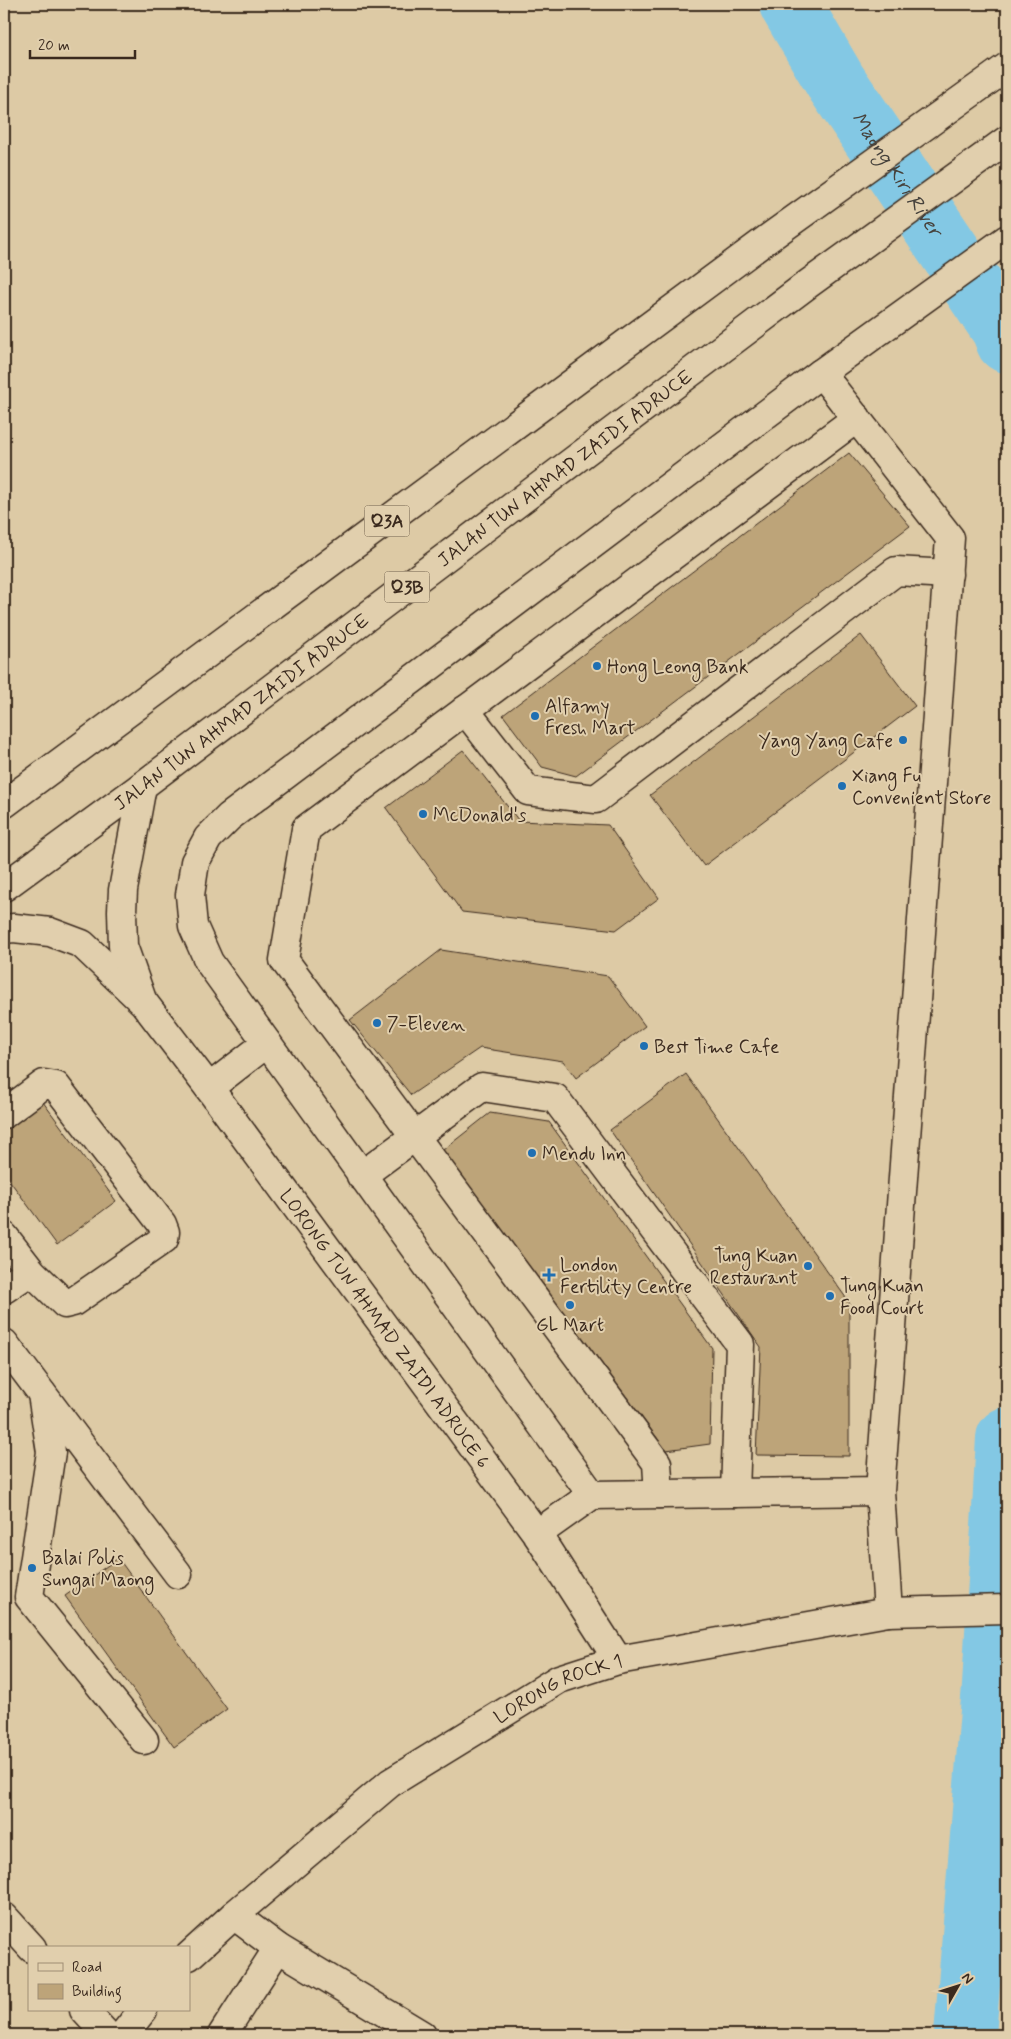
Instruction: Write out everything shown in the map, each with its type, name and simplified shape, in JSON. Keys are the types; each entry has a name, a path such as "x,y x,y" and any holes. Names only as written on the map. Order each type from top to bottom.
{"main road":[{"name":"Q3A","path":"4,804 770,237 1002,71"},
{"name":"JALAN TUN AHMAD ZAIDI ADRUCE","path":"4,887 142,786 808,284 1007,140"},
{"path":"592,1495 209,962 193,926 190,895 195,862 208,838 229,817 821,373 1007,239"},
{"path":"821,373 950,538 880,1491 888,1612"},
{"path":"658,1494 657,1462 284,960 306,829 857,418"},
{"path":"465,710 528,791 596,799 896,571 948,574"},
{"name":"LORONG TUN AHMAD ZAIDI ADRUCE 6","path":"142,786 125,881 122,911 123,946 144,1003"},
{"name":"LORONG TUN AHMAD ZAIDI ADRUCE 6","path":"4,929 14,928 50,932 82,944 144,1003 209,1088 537,1534 618,1660"},
{"path":"209,1088 267,1043"},
{"path":"4,1114 44,1084 56,1086 162,1224 165,1232 164,1239 73,1302 65,1304 58,1300 31,1271 4,1236"},
{"path":"361,1176 482,1087 555,1098 740,1344 735,1493"},
{"path":"4,1289 31,1271"},
{"path":"4,1343 178,1574"},
{"path":"42,1394 51,1452 29,1597 144,1740"},
{"path":"537,1534 592,1495 880,1491"},
{"name":"LORONG ROCK 1","path":"190,1955 234,1915 390,1782 559,1679 618,1660 888,1612 1007,1609"},
{"path":"234,1915 278,1948 422,2035"},
{"path":"4,1917 30,1946"},
{"path":"222,2035 278,1948"},
{"path":"86,2012 107,2035"},
{"path":"123,2035 141,2012"}],"building":[{"path":"849,453 910,526 576,776 542,767 503,715"},
{"path":"861,635 915,706 704,866 650,795"},
{"path":"463,750 519,821 608,825 659,898 616,930 462,912 386,808"},
{"path":"441,950 608,976 645,1026 576,1078 563,1061 480,1048 411,1095 350,1020"},
{"path":"686,1074 849,1302 849,1456 756,1455 761,1347 610,1130"},
{"path":"40,1098 116,1201 57,1245 4,1173 4,1125"},
{"path":"490,1113 549,1122 712,1348 710,1444 666,1450 443,1150"},
{"path":"118,1558 227,1709 174,1747 65,1596"}],"waterway":[{"name":"Maong Kiri River","path":"790,4 835,81 1002,329 1007,342"},
{"name":"Maong Kiri River","path":"965,2035 993,1686 1007,1438"}],"place":[{"name":"Hong Leong Bank","path":"597,666"},
{"name":"Alfamy Fresh Mart","path":"535,716"},
{"name":"Yang Yang Cafe","path":"903,740"},
{"name":"Xiang Fu Convenient Store","path":"842,786"},
{"name":"McDonald's","path":"423,814"},
{"name":"7-Eleven","path":"377,1023"},
{"name":"Best Time Cafe","path":"644,1046"},
{"name":"Mendu Inn","path":"532,1153"},
{"name":"Tung Kuan Restaurant","path":"808,1266"},
{"name":"London Fertility Centre","path":"549,1275"},
{"name":"Tung Kuan Food Court","path":"830,1296"},
{"name":"GL Mart","path":"570,1305"},
{"name":"Balai Polis Sungai Maong","path":"32,1568"}]}
